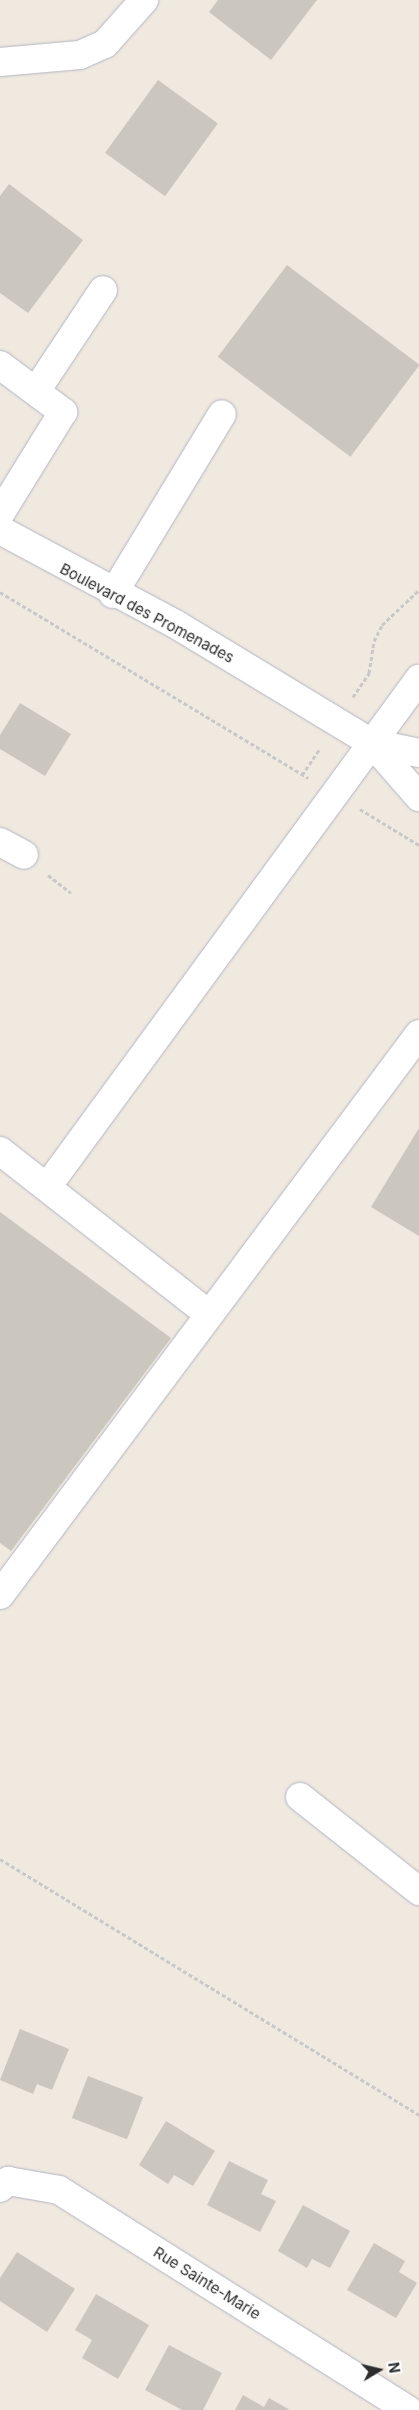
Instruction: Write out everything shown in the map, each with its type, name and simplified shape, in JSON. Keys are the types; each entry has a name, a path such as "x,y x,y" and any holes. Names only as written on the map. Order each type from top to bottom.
{"street":[{"path":"0,62 80,55 105,44 144,0"},
{"path":"36,391 103,290"},
{"path":"0,365 63,412 0,514"},
{"path":"113,594 222,414"},
{"name":"Boulevard des Promenades","path":"0,530 113,594 176,625 372,743 419,797"},
{"path":"47,1187 419,679"},
{"name":"Boulevard des Promenades","path":"372,743 419,753"},
{"path":"0,842 24,856"},
{"path":"0,1594 419,1034"},
{"path":"0,1152 209,1314"},
{"path":"300,1797 419,1891"},
{"name":"Rue Sainte-Marie","path":"0,2188 8,2181 59,2190 408,2410"}],"path":[{"path":"373,661 374,641 382,625 419,590"},
{"path":"0,592 302,775"},
{"path":"377,818 419,845"},
{"path":"0,1860 419,2115"}],"building":[{"path":"218,0 317,0 271,60 209,12"},
{"path":"158,80 218,123 165,196 105,153"},
{"path":"9,184 83,240 28,313 0,293 0,196"},
{"path":"287,265 419,364 350,457 218,357"},
{"path":"20,703 71,734 45,776 0,749 0,735"},
{"path":"419,1128 419,1236 371,1207"},
{"path":"0,1212 171,1338 11,1551 0,1543"},
{"path":"20,2029 69,2049 52,2090 37,2084 33,2094 0,2080"},
{"path":"88,2076 143,2097 127,2139 72,2118"},
{"path":"166,2121 215,2151 193,2186 174,2175 168,2184 139,2165"},
{"path":"229,2161 268,2180 261,2194 276,2201 260,2232 207,2205"},
{"path":"303,2205 350,2231 330,2268 312,2259 307,2268 278,2251"},
{"path":"374,2243 405,2261 399,2272 417,2283 396,2318 347,2290"},
{"path":"17,2252 75,2289 47,2332 0,2301 0,2278"},
{"path":"96,2294 149,2325 118,2379 82,2358 92,2340 75,2330"},
{"path":"169,2345 222,2373 203,2410 182,2410 145,2390"},
{"path":"243,2395 264,2407 269,2398 290,2410 235,2410"}]}
